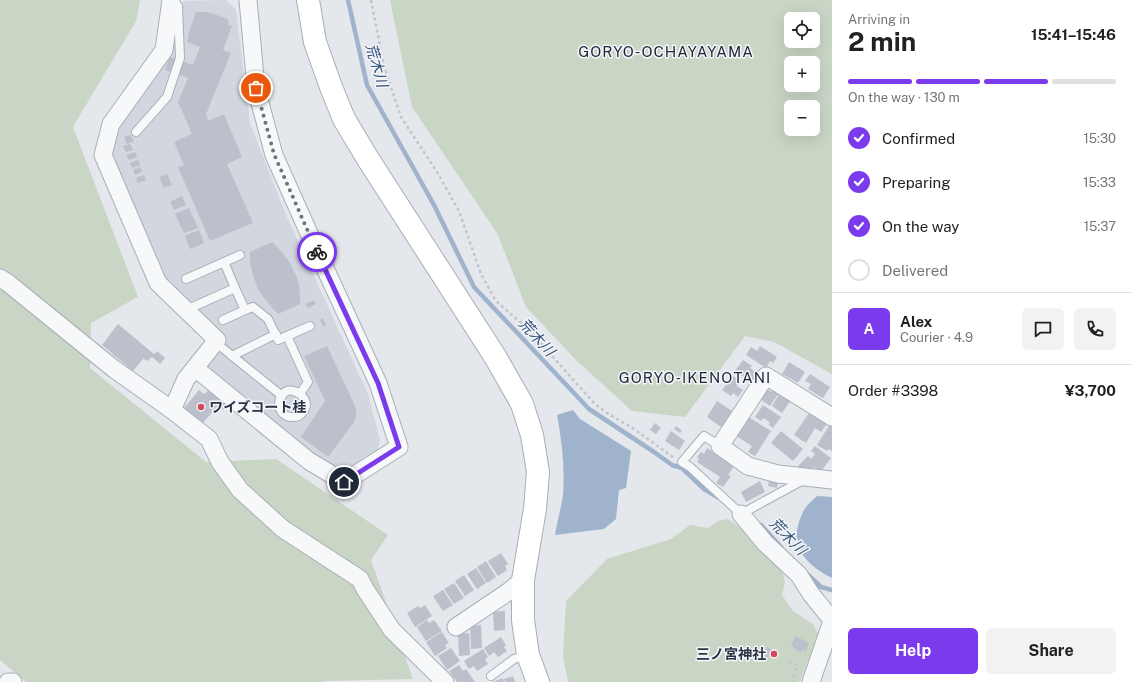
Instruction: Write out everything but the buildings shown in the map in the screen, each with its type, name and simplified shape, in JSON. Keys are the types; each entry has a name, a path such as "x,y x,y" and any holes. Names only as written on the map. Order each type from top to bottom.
{"street":[{"path":"172,410 186,379 217,340 158,283 103,155 111,124 164,50 173,0"},
{"path":"195,368 309,460 344,482 399,447 378,383 274,154 256,88 248,0"},
{"path":"308,0 315,42 344,119 368,159 496,358 522,404 532,435 538,472 535,508 523,580 524,620 528,655 538,682"},
{"path":"0,278 114,369 172,410 209,439 220,462 240,490 283,530 360,579 392,630 445,682"},
{"path":"832,417 766,376 720,446 748,466 778,474 832,480"},
{"path":"741,514 765,543 799,575 811,594 832,620 811,682"},
{"path":"456,627 508,592 523,580"},
{"path":"8,682 13,682"}],"lane":[{"path":"136,132 167,97 180,58 178,6 173,0"},
{"path":"186,279 240,255"},
{"path":"224,262 245,310"},
{"path":"186,310 235,288"},
{"path":"223,320 253,307 268,319 278,340 310,326"},
{"path":"232,356 276,334"},
{"path":"287,336 308,382 300,394"},
{"path":"215,342 282,396"},
{"path":"294,390 300,394 306,404 300,415 295,417 288,416 282,412 278,406 279,400 284,392 294,390"},
{"path":"720,446 704,436 682,462 690,467 741,514 809,477"},
{"path":"491,676 514,659 528,655"}],"path":[{"path":"371,0 384,66 401,117 437,172 460,211 481,274 496,301 529,330 594,403 682,462"},
{"path":"789,662 797,665 792,682"}],"shaded area":[{"path":"226,0 236,10 250,123 286,215 368,394 380,440 377,452 349,471 337,471 308,453 209,371 208,361 224,340 160,273 108,153 113,130 168,55 175,9 184,1"}],"green space":[{"path":"0,0 140,0 136,21 73,127 138,297 91,323 90,368 206,462 276,459 388,535 371,560 413,679 324,682 26,682 0,660"},
{"path":"390,0 832,0 832,374 774,342 745,336 685,417 632,411 577,361 526,307 497,233 412,107"},
{"path":"728,519 742,529 782,569 785,583 782,595 793,611 813,624 819,635 800,682 568,682 563,657 566,601 607,559 671,539 690,525 708,528 718,521"}],"water":[{"path":"573,410 580,419 631,451 626,488 619,490 616,519 604,529 555,535 564,485 563,455 557,415"},
{"path":"817,496 832,497 832,578 822,573 809,562 802,554 797,544 797,534 801,516 806,507"}],"waterway":[{"name":"荒木川","path":"348,0 367,85 434,205 474,287 589,409 672,465 682,468 704,489 719,498"},
{"name":"荒木川","path":"761,525 781,547"},
{"name":"荒木川","path":"806,573 821,587 832,590"}],"way so far":[{"path":"256,88 274,154 317,252"}],"place":[{"name":"ワイズコート桂","path":"201,407"},
{"name":"三ノ宮神社","path":"774,654"}],"district":[{"name":"GORYO-OCHAYAYAMA","path":"666,51"},
{"name":"GORYO-IKENOTANI","path":"695,377"}],"route":[{"path":"317,252 378,383 399,447 344,482"}]}
